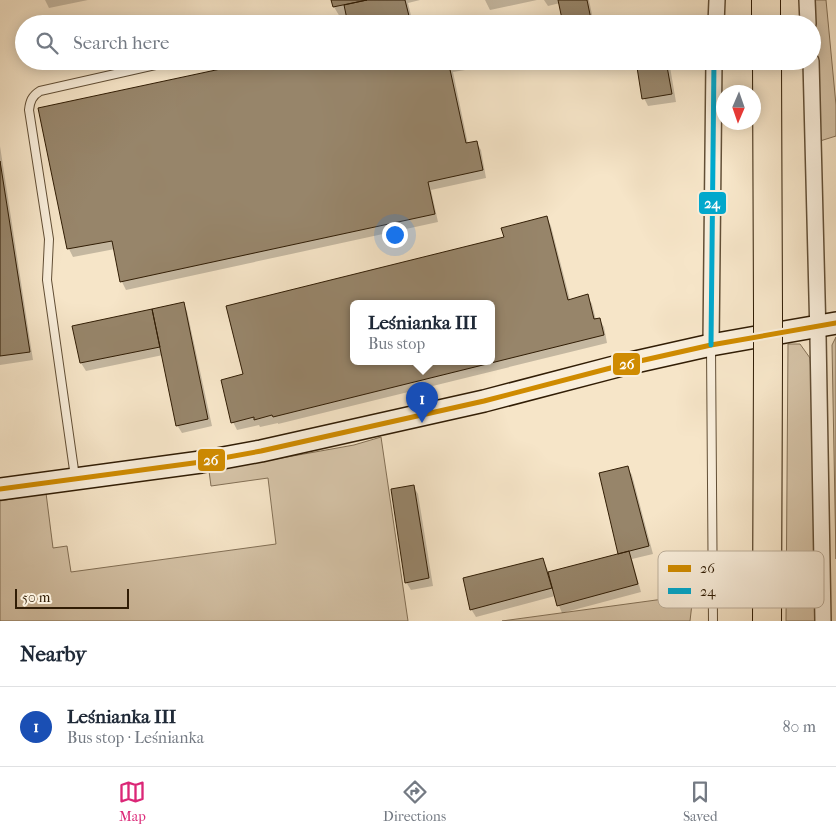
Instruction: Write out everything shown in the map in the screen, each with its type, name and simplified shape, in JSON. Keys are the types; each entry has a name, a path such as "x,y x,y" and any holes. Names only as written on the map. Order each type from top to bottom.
{"highway":[{"path":"766,0 766,15"},
{"path":"766,551 767,70"}],"street":[{"path":"716,15 717,0"},
{"path":"807,0 808,15"},
{"path":"711,346 714,70"},
{"path":"812,70 827,325 824,621"},
{"path":"0,489 261,452 475,403 622,365 711,346 827,325"}],"lane":[{"path":"75,479 47,280 49,239 29,110 33,96 40,91 133,70"},
{"path":"711,346 712,551"},
{"path":"712,608 712,621"}],"shaded area":[{"path":"811,0 826,0 836,105 836,136 820,141 815,70 821,70 821,15 812,15"},
{"path":"836,337 836,559 832,345"},
{"path":"788,344 800,344 810,358 812,385 814,551 787,551"},
{"path":"381,437 408,621 0,621 0,501 46,493 53,548 67,546 71,572 276,544 268,478 211,486 209,471 354,445"},
{"path":"658,600 658,608 692,608 690,621 502,621"},
{"path":"786,608 815,608 815,621 786,621"}],"building":[{"path":"331,0 367,0 333,7"},
{"path":"367,0 405,0 409,15 346,15 344,5"},
{"path":"558,0 587,0 590,15 561,15"},
{"path":"216,70 450,70 466,143 477,141 483,170 428,182 435,214 120,282 112,241 67,249 38,108"},
{"path":"637,70 668,70 672,94 642,99"},
{"path":"0,161 30,352 0,356"},
{"path":"547,216 568,300 588,294 594,319 600,318 604,335 495,362 495,300 350,300 350,365 483,365 273,417 272,415 254,420 254,417 231,423 221,380 243,374 226,306 504,237 501,228"},
{"path":"184,302 208,419 176,426 152,309"},
{"path":"152,309 160,347 80,363 72,326"},
{"path":"628,466 649,546 618,554 599,473"},
{"path":"414,485 429,578 405,583 391,489"},
{"path":"629,551 638,584 557,606 548,572"},
{"path":"543,558 552,588 470,610 463,578"}],"transit line":[{"name":"24","path":"711,345 714,70"},
{"name":"26","path":"0,489 201,462 261,451 484,401 622,365 711,345 836,323"}],"place":[{"name":"Leśnianka III","path":"422,423"}]}
